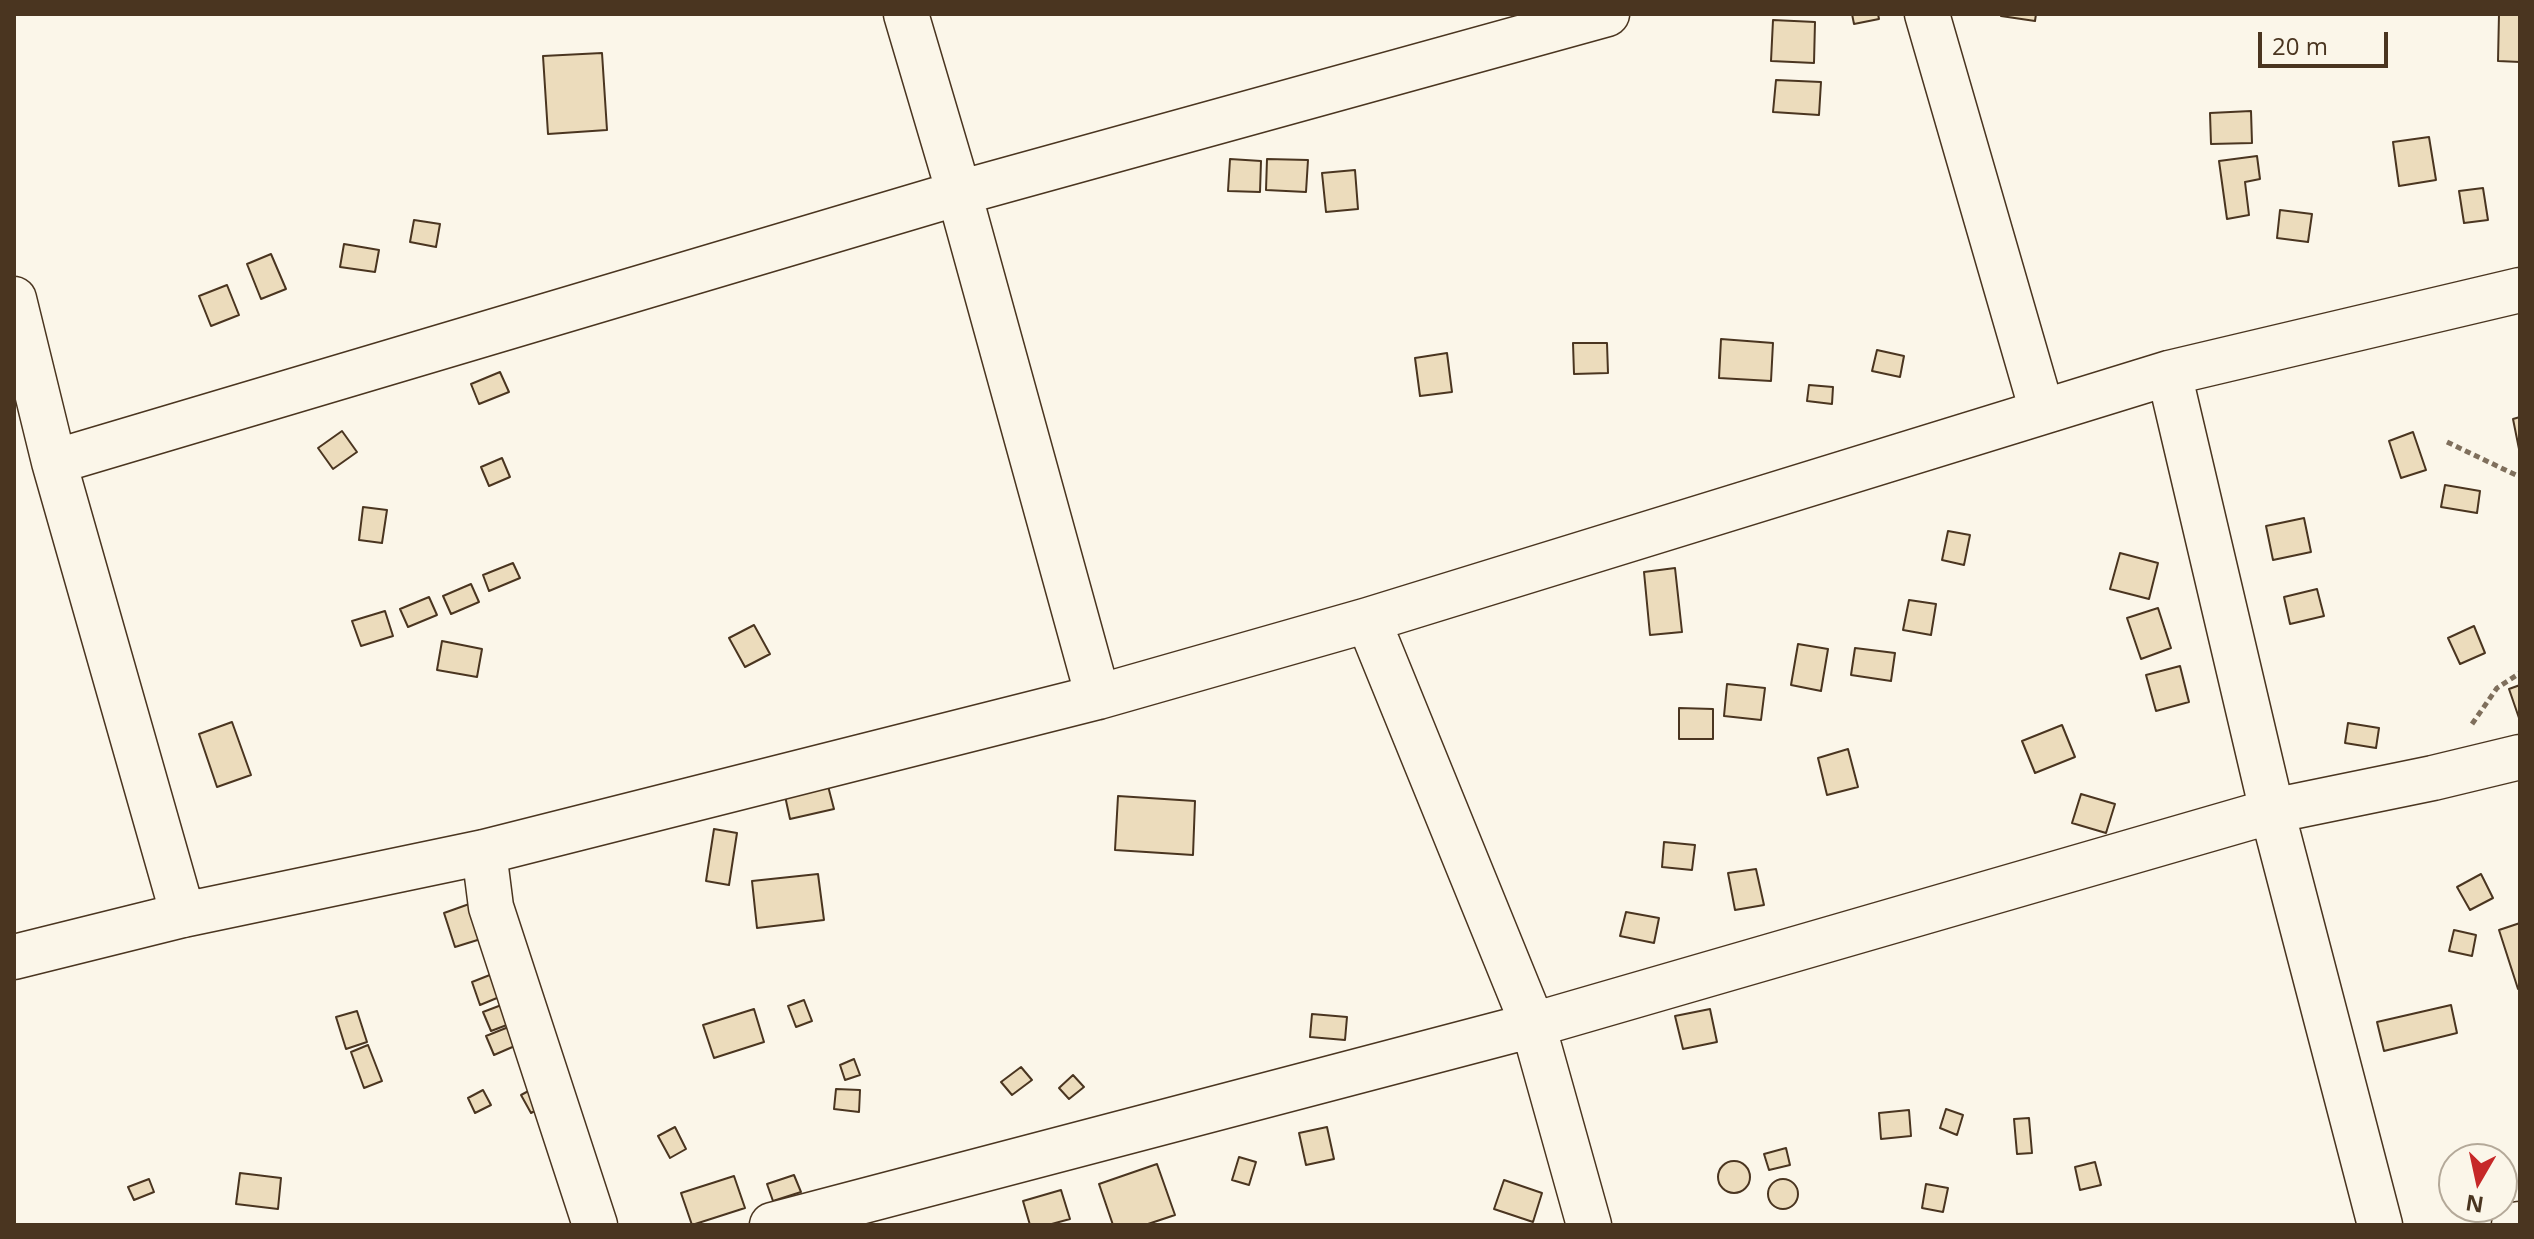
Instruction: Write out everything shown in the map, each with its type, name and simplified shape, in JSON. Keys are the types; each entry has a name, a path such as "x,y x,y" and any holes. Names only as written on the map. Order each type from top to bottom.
{"street":[{"path":"906,14 959,193 1098,697"},
{"path":"54,462 959,193 1607,14"},
{"path":"1927,14 2042,411"},
{"path":"14,957 183,915 484,852 1098,697 1368,620 2169,373 2520,290"},
{"path":"14,299 54,462 183,915"},
{"path":"2169,373 2272,811 2380,1225"},
{"path":"1368,620 1533,1025 1589,1225"},
{"path":"772,1225 1533,1025 2272,811 2520,757"},
{"path":"484,852 491,907 595,1225"}],"path":[{"path":"2447,442 2520,477"}],"building":[{"path":"1852,14 1878,14 1879,19 1854,24"},
{"path":"2001,14 2036,14 2035,21"},
{"path":"2499,14 2520,14 2520,62 2498,61"},
{"path":"1773,20 1815,22 1814,63 1771,61"},
{"path":"602,53 607,130 548,134 543,56"},
{"path":"1776,80 1821,82 1819,115 1773,112"},
{"path":"2251,111 2252,143 2211,144 2210,113"},
{"path":"2429,137 2436,180 2399,186 2393,142"},
{"path":"2257,156 2260,179 2245,182 2249,215 2227,219 2219,161"},
{"path":"1230,159 1261,161 1260,192 1228,191"},
{"path":"1267,159 1308,160 1306,192 1266,190"},
{"path":"1355,170 1358,209 1326,212 1322,173"},
{"path":"2483,188 2488,220 2464,223 2459,191"},
{"path":"2280,210 2312,214 2308,242 2277,238"},
{"path":"414,220 440,224 436,247 410,242"},
{"path":"344,244 379,250 375,272 340,267"},
{"path":"271,254 286,289 261,299 247,264"},
{"path":"227,285 239,315 211,326 199,296"},
{"path":"1721,339 1773,343 1771,381 1719,378"},
{"path":"1573,343 1607,343 1608,373 1574,374"},
{"path":"1877,350 1904,356 1900,377 1872,371"},
{"path":"1447,353 1452,392 1420,396 1415,358"},
{"path":"500,372 509,392 479,404 471,384"},
{"path":"1809,385 1833,387 1832,404 1807,401"},
{"path":"2520,417 2520,449 2519,449 2513,419"},
{"path":"342,431 357,452 333,469 318,448"},
{"path":"2413,432 2426,470 2401,478 2389,441"},
{"path":"502,458 510,477 489,486 481,467"},
{"path":"2445,485 2480,491 2477,513 2441,507"},
{"path":"363,507 387,510 382,543 359,540"},
{"path":"2304,518 2311,552 2273,560 2266,526"},
{"path":"1948,531 1970,535 1964,565 1942,560"},
{"path":"2120,553 2158,563 2149,599 2110,589"},
{"path":"513,563 520,578 489,591 483,575"},
{"path":"1675,568 1682,632 1650,635 1644,572"},
{"path":"471,584 479,602 451,614 443,596"},
{"path":"2317,589 2324,616 2290,624 2284,597"},
{"path":"429,597 437,615 408,627 400,609"},
{"path":"1909,600 1936,604 1931,635 1903,630"},
{"path":"2158,608 2171,648 2141,659 2127,618"},
{"path":"385,611 393,636 361,646 352,621"},
{"path":"754,625 770,654 745,667 729,638"},
{"path":"2474,626 2485,653 2460,664 2448,638"},
{"path":"442,641 482,649 477,677 437,670"},
{"path":"1798,644 1828,649 1821,691 1791,685"},
{"path":"1855,648 1895,653 1891,681 1851,675"},
{"path":"2180,666 2189,702 2156,711 2146,675"},
{"path":"1727,684 1765,688 1761,720 1724,716"},
{"path":"2520,685 2520,717 2519,718 2509,689"},
{"path":"1679,708 1713,709 1713,739 1679,739"},
{"path":"232,722 251,775 217,787 199,734"},
{"path":"2348,723 2379,728 2376,748 2345,743"},
{"path":"2062,725 2075,757 2035,773 2022,741"},
{"path":"1848,749 1858,787 1827,795 1818,758"},
{"path":"828,786 834,809 790,819 785,796"},
{"path":"2081,794 2115,804 2106,833 2072,823"},
{"path":"1118,796 1195,801 1193,855 1115,850"},
{"path":"714,829 737,833 729,885 706,881"},
{"path":"1664,842 1695,845 1692,870 1662,867"},
{"path":"1756,869 1764,905 1735,910 1728,873"},
{"path":"818,874 824,920 757,928 752,881"},
{"path":"2481,874 2493,898 2470,910 2457,887"},
{"path":"472,903 484,938 455,947 444,913"},
{"path":"1626,912 1659,918 1654,943 1620,936"},
{"path":"2520,923 2520,989 2518,989 2499,930"},
{"path":"2454,930 2476,935 2472,956 2449,951"},
{"path":"500,971 509,993 480,1005 472,982"},
{"path":"804,1000 812,1021 796,1027 788,1006"},
{"path":"512,1001 520,1020 491,1031 483,1012"},
{"path":"2451,1005 2457,1033 2384,1051 2377,1022"},
{"path":"754,1009 764,1042 714,1058 703,1025"},
{"path":"1710,1009 1717,1042 1683,1049 1675,1016"},
{"path":"357,1011 367,1042 346,1049 336,1017"},
{"path":"1312,1014 1347,1017 1345,1040 1310,1037"},
{"path":"516,1024 524,1042 494,1055 486,1036"},
{"path":"368,1045 382,1081 364,1088 351,1052"},
{"path":"854,1059 860,1075 845,1080 840,1065"},
{"path":"1021,1067 1032,1080 1012,1095 1001,1082"},
{"path":"1073,1075 1084,1087 1069,1099 1059,1088"},
{"path":"534,1088 544,1106 531,1113 521,1095"},
{"path":"836,1089 860,1090 859,1112 834,1109"},
{"path":"483,1090 491,1105 475,1113 468,1098"},
{"path":"1946,1109 1963,1115 1957,1135 1940,1128"},
{"path":"1909,1110 1911,1136 1881,1139 1879,1113"},
{"path":"2029,1118 2032,1153 2017,1154 2014,1119"},
{"path":"675,1127 686,1149 670,1158 658,1136"},
{"path":"1327,1127 1334,1159 1306,1165 1299,1133"},
{"path":"1786,1148 1790,1165 1769,1170 1764,1154"},
{"path":"1239,1157 1256,1162 1249,1185 1232,1180"},
{"path":"1734,1161 1745,1166 1750,1177 1745,1188 1734,1193 1723,1188 1718,1177 1723,1166"},
{"path":"2095,1162 2101,1185 2080,1190 2075,1167"},
{"path":"1157,1164 1175,1215 1145,1225 1113,1225 1099,1184"},
{"path":"240,1173 281,1178 278,1209 236,1204"},
{"path":"794,1175 801,1192 773,1201 767,1184"},
{"path":"734,1176 745,1208 692,1225 681,1193"},
{"path":"149,1179 154,1192 134,1200 128,1187"},
{"path":"1783,1179 1789,1180 1797,1188 1797,1200 1789,1208 1783,1209 1777,1208 1769,1200 1768,1194 1769,1188 1777,1180"},
{"path":"1504,1180 1542,1193 1533,1222 1494,1209"},
{"path":"1926,1184 1948,1188 1943,1212 1922,1208"},
{"path":"1061,1190 1070,1219 1048,1225 1030,1225 1023,1201"}]}
